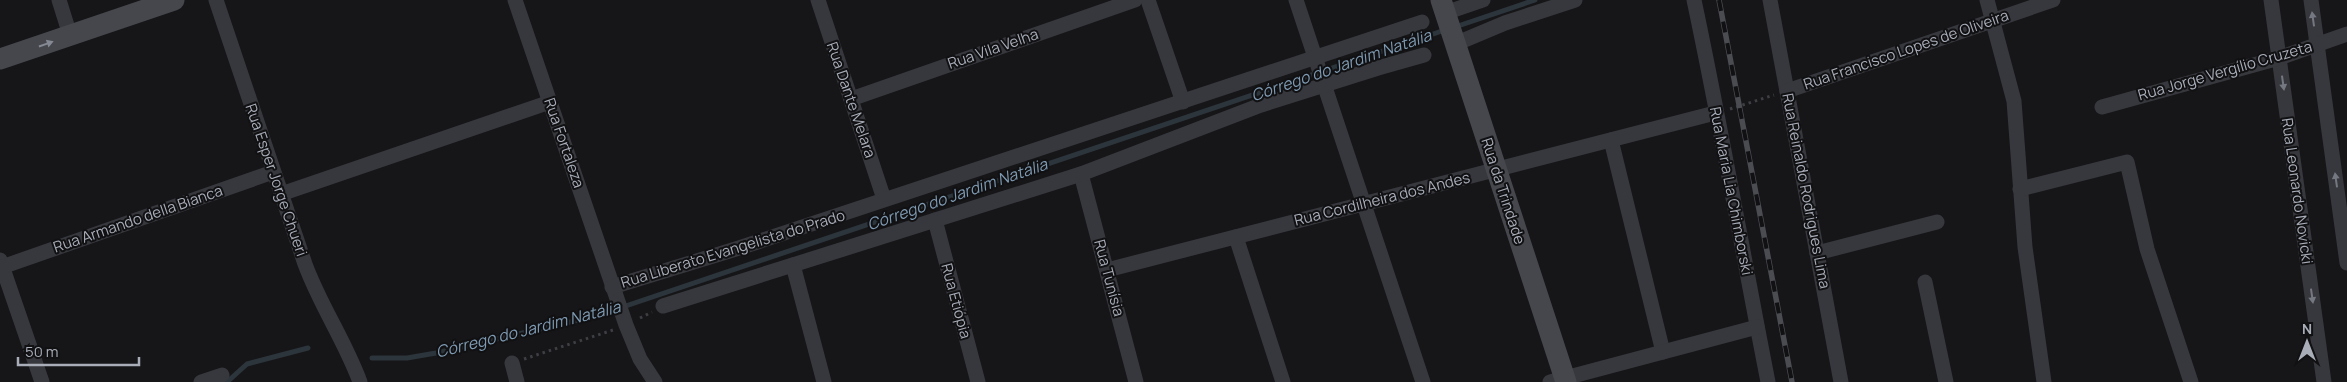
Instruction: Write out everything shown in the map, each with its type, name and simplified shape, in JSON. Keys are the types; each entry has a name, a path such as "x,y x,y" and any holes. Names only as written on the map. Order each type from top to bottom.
{"main road":[{"path":"0,59 174,0"},
{"name":"Rua da Trindade","path":"1443,6 1496,170 1560,381"}],"street":[{"path":"59,0 70,35"},
{"name":"Rua Esper Jorge Chueri","path":"216,0 312,283 350,354 360,382"},
{"name":"Rua Fortaleza","path":"515,0 612,287 640,359 655,382"},
{"name":"Rua Vila Velha","path":"851,99 1135,0"},
{"path":"1148,0 1183,102"},
{"path":"1296,0 1423,382"},
{"path":"1443,6 1483,0"},
{"path":"1455,44 1505,24 1575,0"},
{"name":"Rua Maria Lia Chimborski","path":"1694,0 1726,154 1768,382"},
{"name":"Rua Reinaldo Rodrigues Lima","path":"1770,0 1841,382"},
{"path":"1987,0 2014,101 2030,296 2044,382"},
{"name":"Rua Francisco Lopes de Oliveira","path":"1787,91 2053,0"},
{"name":"Rua Leonardo Novicki","path":"2271,0 2324,382"},
{"path":"2311,0 2347,263"},
{"name":"Rua Dante Melara","path":"822,1 851,99 884,199"},
{"name":"Rua Liberato Evangelista do Prado","path":"612,287 739,248 1422,22"},
{"name":"Rua Jorge Vergílio Cruzeta","path":"2102,106 2279,58 2347,34"},
{"path":"664,306 1082,174 1248,109 1378,68 1424,56"},
{"path":"281,194 550,102"},
{"name":"Rua Cordilheira dos Andes","path":"1107,270 1716,113"},
{"path":"1611,140 1663,352"},
{"path":"2020,189 2127,162 2147,249 2191,382"},
{"name":"Rua Armando della Bianca","path":"1,263 273,172"},
{"name":"Rua Tunísia","path":"1082,174 1136,382"},
{"name":"Rua Etiópia","path":"935,220 978,382"},
{"path":"1817,253 1936,222"},
{"path":"1236,237 1283,382"},
{"path":"1,263 4,285 42,382"},
{"path":"793,265 824,382"},
{"path":"1925,282 1946,382"},
{"path":"1560,381 1757,327"},
{"path":"512,363 517,382"},
{"path":"201,382 222,375"}],"path":[{"path":"1716,113 1787,91"},
{"path":"512,363 626,325 664,306"}],"waterway":[{"name":"Córrego do Jardim Natália","path":"1455,27 1535,0"},
{"name":"Córrego do Jardim Natália","path":"372,358 407,358 436,353 596,316 1445,30"},
{"name":"Córrego do Jardim Natália","path":"227,382 247,364 308,348"}],"railway":[{"path":"1719,0 1792,382"}]}
